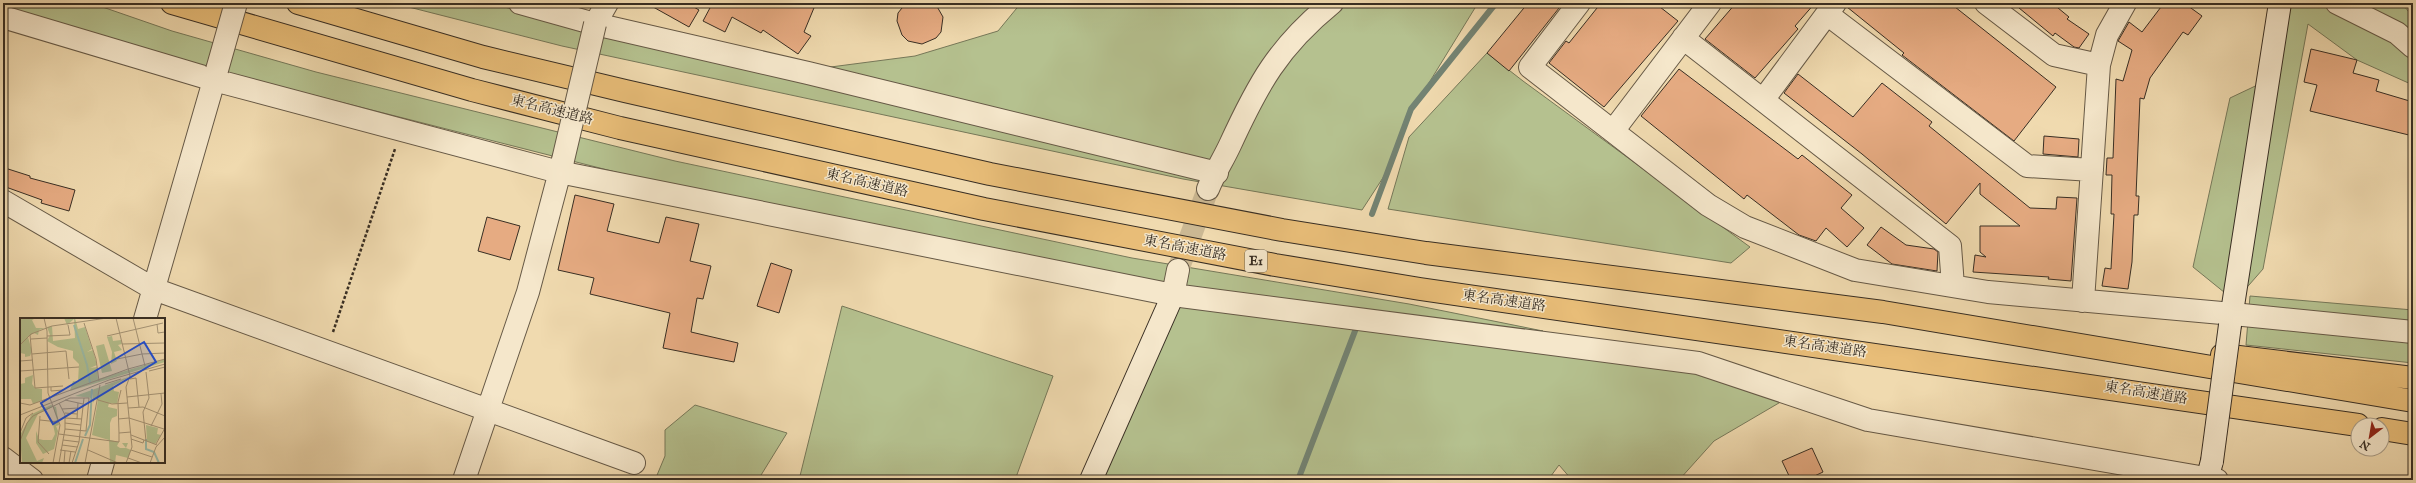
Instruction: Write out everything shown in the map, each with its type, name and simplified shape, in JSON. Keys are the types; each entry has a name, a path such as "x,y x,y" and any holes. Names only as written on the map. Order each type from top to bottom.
{"highway":[{"name":"東名高速道路","path":"172,3 502,98 628,130 984,209 1267,263 1420,289 2350,424"},
{"path":"298,3 483,57 990,174 1282,230 1426,253 2413,378"},
{"path":"1883,312 2413,401"},
{"path":"2390,430 2413,434"}],"street":[{"path":"145,318 236,3"},
{"path":"520,3 595,24 808,73 1212,181 1256,89 1281,52 1311,20 1332,3"},
{"path":"464,480 528,292 561,166 595,24 607,3"},
{"path":"1579,3 1530,68 1708,205 1745,227 1855,270 1988,292 2083,300 2231,319 2413,332"},
{"path":"1613,131 1710,3"},
{"path":"1986,3 2054,55 2099,65"},
{"path":"2083,300 2099,65 2107,35 2126,3"},
{"path":"3,17 215,75 401,130 561,166 1173,294 1698,363 1868,420 2211,475 2231,319 2280,3"},
{"path":"2337,3 2397,33 2413,47"},
{"path":"1763,100 1831,8 2027,166 2092,170"},
{"path":"1683,38 1950,246 1953,286"},
{"path":"3,201 154,289 634,463"},
{"path":"1091,480 1173,294 1178,270"},
{"path":"3,458 32,480"},
{"path":"98,480 103,463"}],"path":[{"path":"326,351 401,130"}],"green space":[{"path":"3,3 91,3 172,31 316,72 675,161 1132,258 1409,304 1543,331 1211,299 1704,365 1784,400 1714,441 1679,480 1572,480 1559,465 1548,480 1091,480 1173,295 812,222 242,77 3,10"},
{"path":"393,3 490,3 573,26 823,68 915,56 998,31 1021,3 1478,3 1408,117 1388,170 1362,210 1183,179 562,46"},
{"path":"2276,3 2407,3 2404,6 2413,17 2413,85 2357,60 2308,24 2263,269 2235,301 2193,267 2230,98 2268,80"},
{"path":"1487,53 1750,247 1731,263 1388,209 1409,137"},
{"path":"2250,296 2413,310 2413,363 2246,345"},
{"path":"842,306 1053,376 1015,480 799,480"},
{"path":"695,405 787,433 758,480 655,480 665,456 665,430"}],"building":[{"path":"646,3 687,3 699,10 689,27"},
{"path":"707,3 816,3 804,32 811,36 798,54 763,30 761,33 732,17 725,32 703,21 711,6"},
{"path":"906,3 935,3 943,17 941,32 936,38 922,44 908,41 902,35 897,21 898,13"},
{"path":"1528,3 1563,3 1509,71 1487,53"},
{"path":"1601,3 1660,3 1660,7 1678,21 1604,107 1549,63 1566,41 1569,43"},
{"path":"1736,3 1815,3 1795,26 1798,29 1755,78 1705,39"},
{"path":"1847,3 1950,3 2056,87 2014,141 1902,55 1904,53 1847,7"},
{"path":"2013,3 2052,3 2069,17 2067,19 2089,34 2079,48 2074,47 2055,33 2053,36"},
{"path":"2164,3 2184,3 2202,16 2188,35 2183,32 2150,78 2144,99 2140,98 2136,196 2139,196 2138,215 2134,215 2132,262 2128,289 2102,286 2105,268 2111,269 2114,214 2111,214 2112,175 2106,175 2107,158 2113,158 2116,79 2123,81 2132,50 2118,41 2129,22 2142,32"},
{"path":"2311,49 2357,60 2353,73 2379,80 2376,91 2413,102 2413,136 2310,111 2317,85 2304,82"},
{"path":"1679,69 1798,159 1802,155 1852,195 1841,208 1864,228 1847,247 1826,228 1816,241 1799,235 1747,195 1744,199 1641,116"},
{"path":"1798,74 1853,117 1882,83 1932,122 1929,126 2030,208 2056,209 2057,197 2077,198 2071,281 2048,279 2049,277 1973,272 1975,255 1986,257 1980,252 1980,226 2020,226 1980,194 1980,183 1946,224 1862,154 1784,93"},
{"path":"2044,136 2079,139 2078,157 2043,154"},
{"path":"5,168 30,176 30,178 75,190 69,211 41,203 42,200 3,186"},
{"path":"575,195 614,204 607,231 659,243 666,217 699,224 690,261 711,266 703,299 697,298 691,332 738,343 734,362 663,348 670,313 590,294 594,278 558,270"},
{"path":"487,217 520,226 510,260 478,251"},
{"path":"1881,227 1906,245 1934,249 1938,252 1937,271 1892,264 1867,245"},
{"path":"771,263 792,270 779,313 757,306"},
{"path":"1812,448 1823,472 1806,480 1791,480 1782,461"}],"waterway":[{"path":"1372,214 1411,109 1496,3"},
{"path":"1298,480 1355,331"}],"tunnel":[{"path":"1178,270 1208,189"}]}
